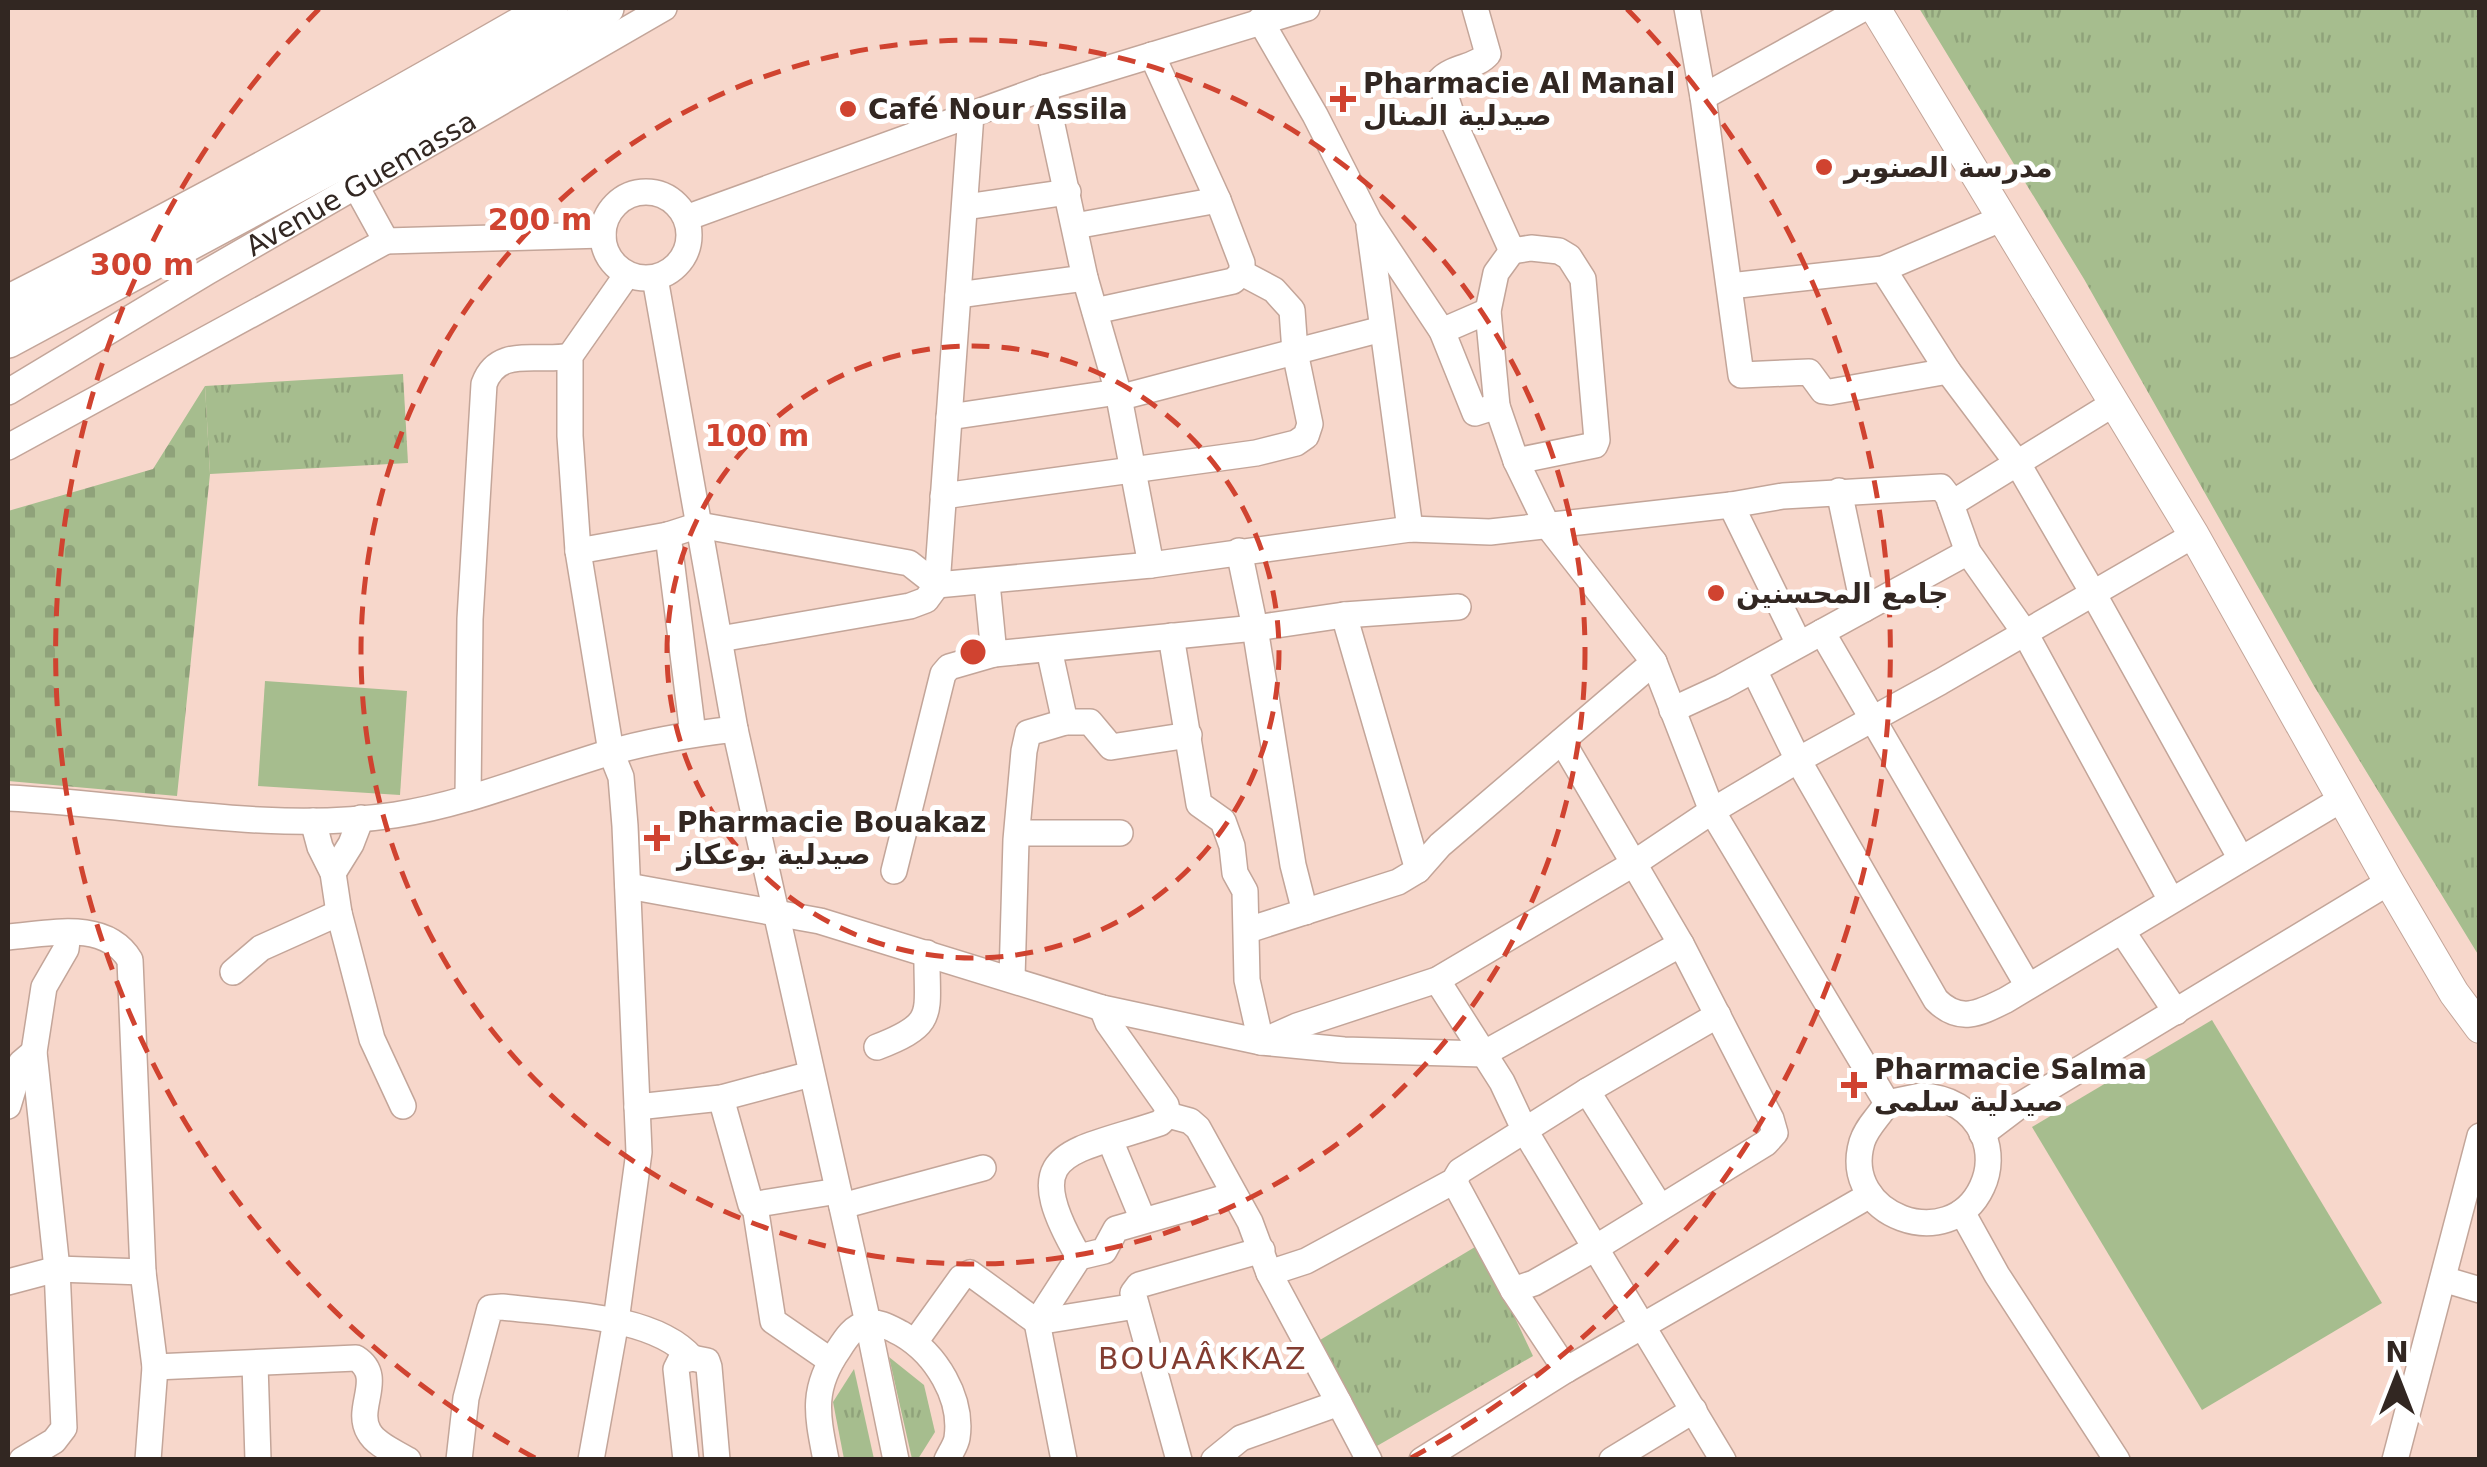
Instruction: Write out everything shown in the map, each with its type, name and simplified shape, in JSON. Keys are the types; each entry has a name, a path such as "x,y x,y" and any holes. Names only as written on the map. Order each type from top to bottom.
{"main road":[{"name":"Avenue Guemassa","path":"8,303 153,230 342,160 550,8"},
{"name":"Avenue Guemassa","path":"8,340 342,160 606,8"}],"street":[{"name":"Avenue Guemassa","path":"8,392 342,160 664,8"},
{"path":"686,218 1044,88 1308,8"},
{"path":"1476,8 1488,54 1484,60 1440,80 1455,125 1512,251"},
{"path":"1686,8 1703,96 1741,375 1809,372 1823,392 1830,392 1948,371"},
{"path":"1703,96 1864,8"},
{"path":"1874,8 2194,534 2389,882 2454,993 2480,1028"},
{"path":"1260,20 1306,99 1368,221 1442,331 1475,412 1497,406"},
{"path":"1152,56 1218,200 1242,263 1242,274"},
{"path":"1044,88 1085,278 1118,395 1151,565"},
{"path":"720,639 910,606 926,600 937,585 971,114"},
{"path":"342,160 386,241"},
{"path":"644,192 669,198 686,218 688,248 681,262 669,272 654,278 626,276 607,254 603,235 611,210 632,194 644,192"},
{"path":"965,207 1068,192"},
{"path":"1074,226 1218,200"},
{"path":"1730,286 1883,269 2002,218"},
{"path":"1368,221 1410,530"},
{"path":"8,447 386,241 603,235"},
{"path":"1516,461 1595,445 1583,278 1569,256 1560,251 1512,251 1496,273 1488,312 1497,406 1516,461 1547,525 1654,662 1712,810 1887,1103"},
{"path":"1883,269 1948,371 2018,464 2241,859"},
{"path":"1094,311 1233,281 1242,274"},
{"path":"943,496 1256,452 1296,443 1306,436 1310,424 1292,310 1274,290 1242,274"},
{"path":"591,1460 616,1321 639,1152 621,777 611,752 578,551 570,436 570,356 626,276"},
{"path":"654,278 735,728 896,1460"},
{"path":"958,294 1085,278"},
{"path":"1442,331 1488,312"},
{"path":"949,416 1118,395 1382,330"},
{"path":"468,798 470,619 484,384 488,371 510,358 570,356"},
{"path":"1951,504 2114,404"},
{"path":"578,551 699,526 908,563 937,585 987,583 1410,530 1490,532 1731,506 1783,496 1934,486 1944,490 1968,552 2025,633 2171,900"},
{"path":"1839,491 1864,609"},
{"path":"1731,506 1811,638 1872,717 2028,986"},
{"path":"1261,1042 1437,980 1633,864 1712,810 2194,534"},
{"path":"668,535 693,734"},
{"path":"1239,551 1293,865 1305,912"},
{"path":"1672,710 1754,670 1968,552"},
{"path":"987,583 994,654"},
{"path":"894,871 943,674 950,668 994,654 1255,628 1344,615 1458,607"},
{"path":"1344,615 1418,870"},
{"path":"1171,636 1189,734 1193,784 1199,804 1223,821 1232,846 1235,873 1245,891 1248,992 1261,1042"},
{"path":"1049,649 1065,722"},
{"path":"1248,930 1398,882 1418,870 1440,845 1654,662"},
{"path":"1754,670 1798,760 1942,1006 1955,1014 1974,1015 2028,986 2342,799"},
{"path":"1012,978 1012,919 1028,734 1065,722 1093,724 1111,747 1189,734"},
{"path":"8,798 313,822 361,818 430,808 611,752 735,728"},
{"path":"1513,1290 1596,1247 1766,1143 1774,1133 1771,1119 1681,944 1562,741"},
{"path":"333,873 361,818"},
{"path":"313,822 333,873 372,1040 403,1106"},
{"path":"1018,832 1120,833"},
{"path":"1982,1134 2018,1106 2389,882"},
{"path":"628,886 820,922 1102,1008 1261,1042 1344,1050 1484,1054 1681,944"},
{"path":"233,972 261,948 340,913"},
{"path":"2122,930 2176,1012"},
{"path":"8,1106 44,987 66,949 68,932"},
{"path":"8,938 68,932 109,938 126,953 132,969 143,1272 154,1367 148,1460"},
{"path":"876,1046 912,1033 924,1018 927,953"},
{"path":"1437,980 1502,1082 1525,1131 1724,1460"},
{"path":"1102,1008 1108,1024 1166,1105 1168,1115"},
{"path":"1179,1460 1136,1306 1134,1293 1139,1285 1266,1262 1306,1262 1454,1181 1460,1171 1587,1090 1718,1015"},
{"path":"21,1057 57,1269 64,1428 54,1441 22,1460"},
{"path":"636,1106 721,1098 811,1074"},
{"path":"1587,1090 1660,1207"},
{"path":"1921,1096 1948,1101 1971,1117 1982,1134 1988,1155 1986,1177 1977,1196 1962,1212 1936,1223 1909,1222 1890,1214 1870,1195 1862,1176 1861,1148 1868,1128 1887,1103 1921,1096"},
{"path":"721,1098 748,1202 755,1206 840,1198 983,1168"},
{"path":"1080,1258 1052,1202 1053,1171 1070,1153 1160,1123 1168,1115"},
{"path":"1168,1115 1198,1128 1369,1460"},
{"path":"2395,1460 2480,1136"},
{"path":"1110,1140 1143,1220"},
{"path":"1454,1181 1513,1290 1566,1370"},
{"path":"1037,1322 1080,1258 1104,1251 1116,1229 1234,1195"},
{"path":"1422,1460 1566,1370 1870,1195"},
{"path":"755,1206 773,1321 831,1360"},
{"path":"1962,1212 1998,1276 2116,1460"},
{"path":"8,1282 57,1269 143,1272"},
{"path":"915,1342 961,1278 970,1273 1037,1322 1064,1460"},
{"path":"2443,1279 2480,1290"},
{"path":"1037,1322 1136,1306"},
{"path":"459,1460 466,1398 490,1308 616,1321 681,1345 692,1358"},
{"path":"826,1460 816,1409 819,1391 831,1360 850,1332 868,1322 887,1326 915,1342 936,1363 948,1384 955,1409 957,1440 947,1460"},
{"path":"154,1367 343,1356 362,1361 367,1366 370,1384 366,1426 375,1440 408,1460"},
{"path":"686,1460 676,1369 680,1361 692,1358 707,1361 709,1366 718,1460"},
{"path":"255,1364 258,1460"},
{"path":"1214,1460 1241,1438 1339,1402"},
{"path":"1616,1458 1694,1410"}],"green space":[{"path":"1919,8 2479,8 2479,956 2314,686 2084,279"},
{"path":"403,374 408,463 210,474 205,386"},
{"path":"205,386 210,474 177,796 8,781 8,511 153,469"},
{"path":"265,681 407,691 400,795 258,786"},
{"path":"2212,1020 2382,1303 2202,1410 2032,1127"},
{"path":"1475,1247 1533,1356 1370,1450 1310,1346"},
{"path":"889,1357 924,1385 935,1432 918,1459 912,1459"},
{"path":"854,1369 874,1459 844,1459 833,1402"}],"place":[{"name":"Pharmacie Al Manal صيدلية المنال","path":"1343,99"},
{"name":"Café Nour Assila","path":"848,109"},
{"name":"مدرسة الصنوبر","path":"1824,167"},
{"name":"جامع المحسنين","path":"1716,593"},
{"name":"Pharmacie Bouakaz صيدلية بوعكاز","path":"657,838"},
{"name":"Pharmacie Salma صيدلية سلمى","path":"1854,1085"}],"district":[{"name":"BOUAÂKKAZ","path":"1203,1359"}]}
